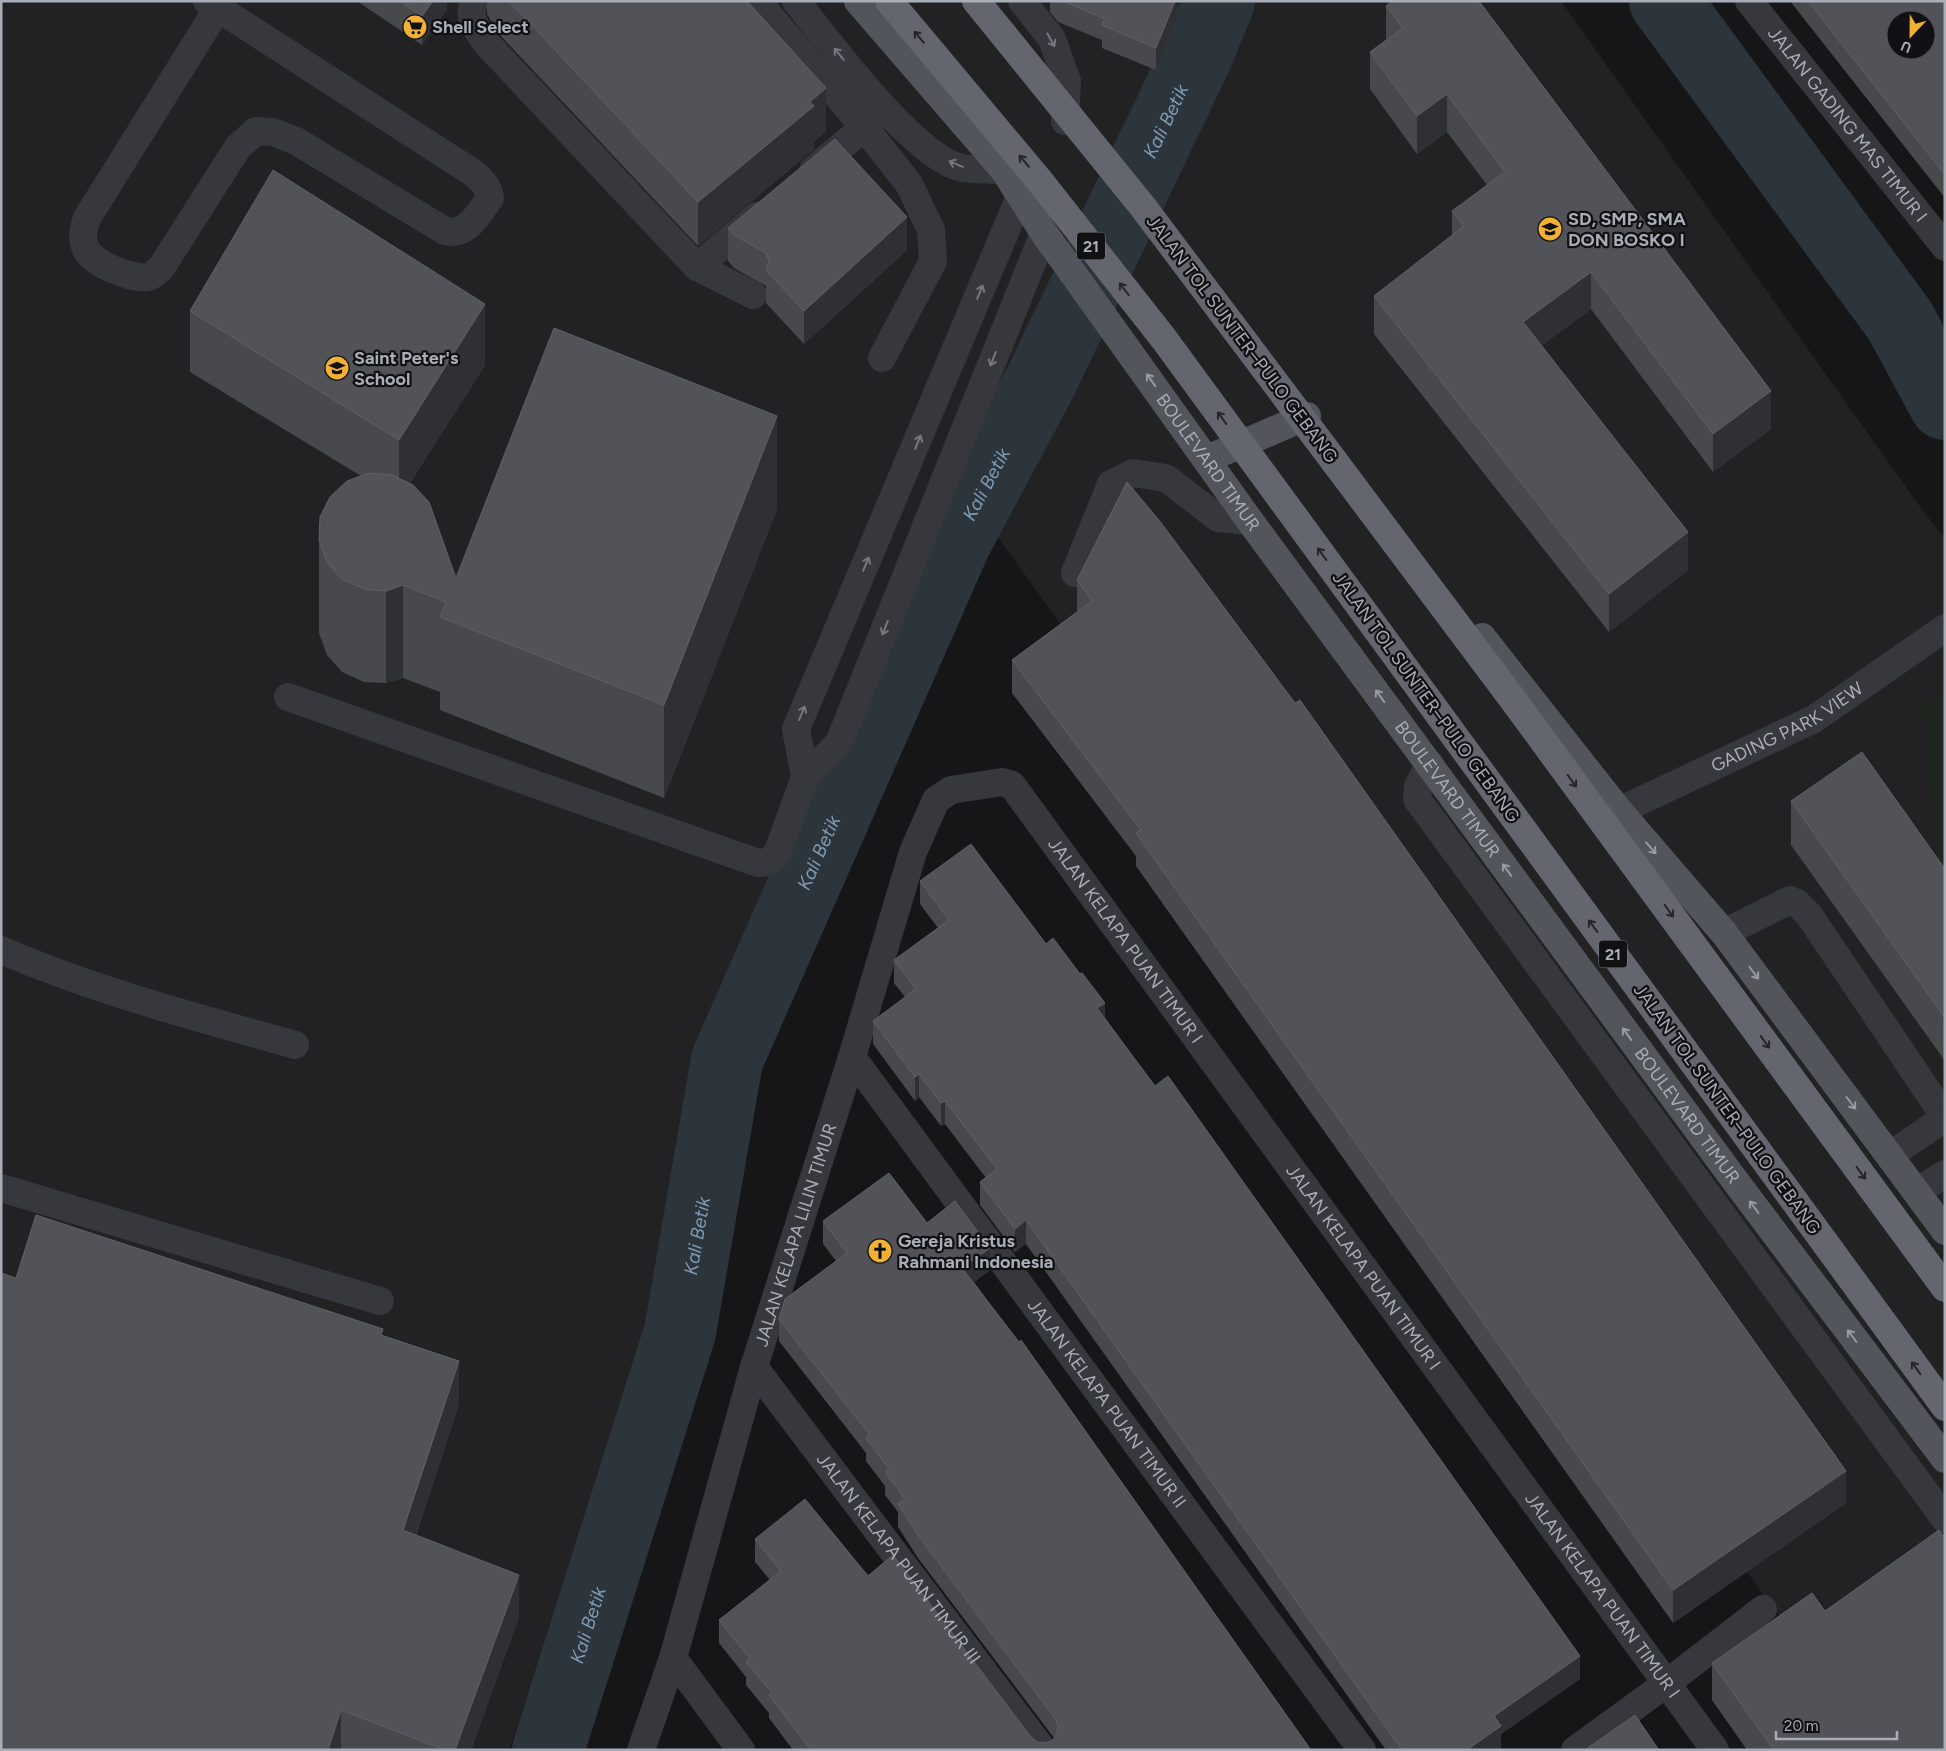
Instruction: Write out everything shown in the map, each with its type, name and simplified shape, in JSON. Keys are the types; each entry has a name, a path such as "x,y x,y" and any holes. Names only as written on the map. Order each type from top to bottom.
{"highway":[{"name":"JALAN TOL SUNTER–PULO GEBANG","path":"890,1 1039,180 1164,339 1945,1407"},
{"name":"JALAN TOL SUNTER–PULO GEBANG","path":"976,1 1143,207 1340,468 1511,697 1945,1288"}],"main road":[{"name":"BOULEVARD TIMUR","path":"858,1 1004,170 1050,241 1250,521 1733,1178 1945,1459"},
{"path":"966,1 1166,248 1307,416 1619,811 1724,932 1945,1231"},
{"path":"1207,459 1307,416"}],"street":[{"path":"475,1 471,8 472,22 487,44 697,267 753,295"},
{"path":"757,1 864,127 908,184 931,230 933,261 882,358"},
{"path":"796,1 885,110 936,155 960,168 1004,170"},
{"path":"1022,1 1052,39 1067,81 1065,121"},
{"name":"JALAN GADING MAS TIMUR I","path":"1749,1 1945,247"},
{"path":"216,4 478,177 489,191 490,198 468,227 454,233 445,231 296,141 273,132 256,131 238,148 161,268 150,276 131,278 106,265 87,251 82,234 87,218 216,4"},
{"path":"796,184 885,110"},
{"path":"805,777 796,729 1021,194"},
{"path":"697,267 773,203"},
{"path":"288,697 758,863 768,862 777,854 805,777 839,743 1050,241"},
{"path":"1075,573 1112,484 1133,473 1166,478 1218,518 1250,521"},
{"name":"GADING PARK VIEW","path":"1619,811 1814,720 1945,628"},
{"path":"1430,764 1418,786 1418,799 1945,1519"},
{"name":"JALAN KELAPA LILIN TIMUR","path":"641,1750 673,1658 754,1367 852,1057 913,852 936,800 951,790 1002,782 1012,785"},
{"name":"JALAN KELAPA PUAN TIMUR I","path":"1012,785 1715,1750"},
{"path":"1724,932 1790,900 1797,903 1809,915 1945,1117 1890,1155"},
{"path":"1,950 56,974 124,996 295,1045"},
{"name":"JALAN KELAPA PUAN TIMUR II","path":"852,1057 1362,1750"},
{"path":"1916,1192 1945,1174"},
{"path":"1,1188 380,1301"},
{"name":"JALAN KELAPA PUAN TIMUR III","path":"754,1367 1043,1750"},
{"path":"1575,1750 1667,1683 1763,1608"},
{"path":"673,1658 741,1750"}],"shaded area":[{"path":"1,1 1561,1 1918,504 1945,539 1945,1750 1876,1750 941,459 794,917 509,1750 1,1750"},
{"path":"1945,700 1945,877 1937,878 1923,702"}],"building":[{"path":"400,1 433,1 422,16"},
{"path":"509,1 747,1 826,88 810,102 814,106 698,202"},
{"path":"1063,1 1175,1 1156,48 1102,25 1105,19"},
{"path":"1392,1 1479,1 1771,391 1713,434 1591,272 1523,322 1688,532 1609,594 1374,296 1464,226 1452,211 1505,172 1447,94 1417,116 1370,52 1403,28 1386,6"},
{"path":"1808,1 1945,1 1945,175"},
{"path":"835,139 907,217 804,311 766,270 769,261 766,253 734,235 728,228"},
{"path":"273,170 485,304 399,440 190,311"},
{"path":"554,328 777,416 664,705 440,617 446,602 403,585 386,591 364,589 342,579 327,562 319,540 320,517 330,497 347,481 369,473 392,475 413,485 429,502 456,578"},
{"path":"1127,482 1159,520 1295,703 1300,700 1846,1471 1673,1590 1136,833 1141,830 1012,660 1092,601 1077,580"},
{"path":"1862,752 1945,869 1945,1018 1791,801"},
{"path":"971,844 1046,944 1053,938 1105,1003 1097,1008 1155,1086 1168,1076 1580,1656 1494,1716 1501,1726 1467,1750 1402,1750 1026,1220 1015,1229 980,1182 997,1169 945,1101 941,1103 919,1074 915,1077 873,1021 916,989 894,960 949,920 920,881"},
{"path":"889,1173 927,1223 955,1201 990,1248 962,1268 1019,1342 1021,1340 1311,1750 811,1750 769,1695 772,1693 746,1662 750,1659 719,1620 781,1571 755,1539 805,1499 868,1576 893,1555 1031,1737 1037,1742 1045,1743 1053,1740 1057,1734 1058,1726 1055,1718 918,1535 898,1504 905,1499 885,1472 889,1469 866,1438 870,1435 779,1319 785,1299 847,1253 823,1221"},
{"path":"36,1215 383,1329 381,1335 459,1361 403,1530 519,1575 455,1750 445,1750 341,1710 328,1750 1,1750 1,1273 16,1278"},
{"path":"1939,1530 1945,1538 1945,1750 1774,1750 1712,1663 1812,1593 1825,1611"},
{"path":"1635,1715 1659,1750 1585,1750"}],"waterway":[{"name":"Kali Betik","path":"548,1750 680,1332 727,1060 956,540 1041,381 1196,57 1219,1"},
{"path":"1665,1 1900,321 1945,404"}],"place":[{"name":"Shell Select","path":"415,27"},
{"name":"SD, SMP, SMA DON BOSKO I","path":"1550,229"},
{"name":"Saint Peter's School","path":"337,368"},
{"name":"Gereja Kristus Rahmani Indonesia","path":"880,1251"}]}
